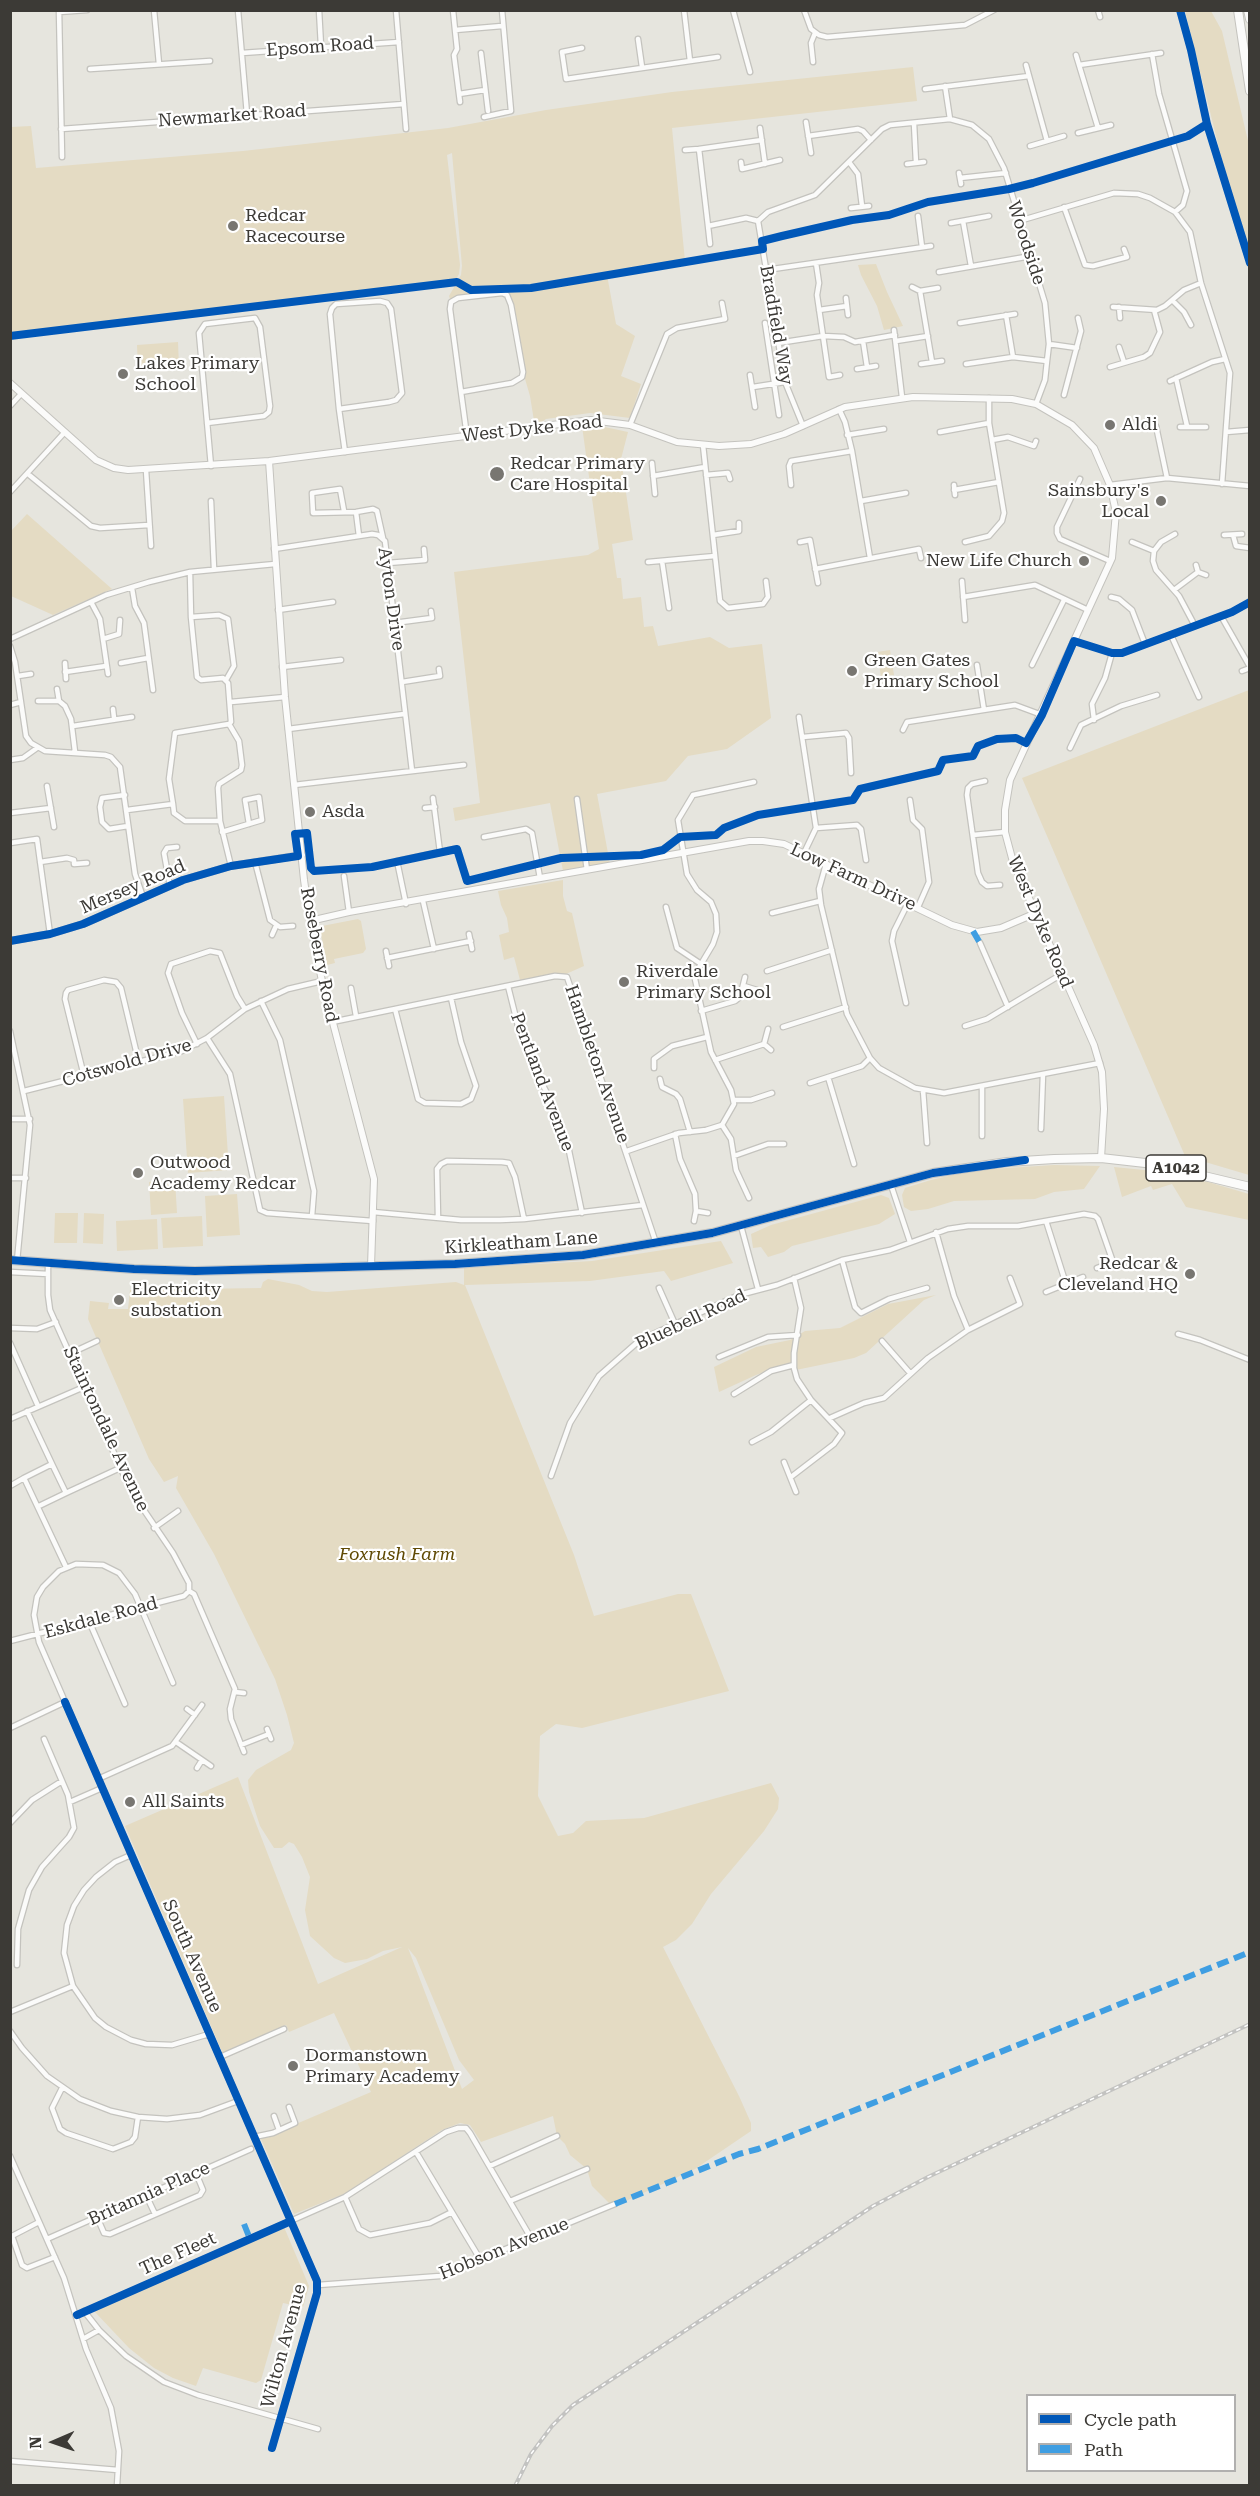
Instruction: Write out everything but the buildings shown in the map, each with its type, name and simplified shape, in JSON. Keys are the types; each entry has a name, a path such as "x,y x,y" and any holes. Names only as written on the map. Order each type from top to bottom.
{"main road":[{"path":"1238,10 1250,91"},
{"path":"1248,10 1250,19"},
{"name":"Kirkleatham Lane","path":"14,1261 195,1271 455,1264 543,1259 656,1243 741,1226 891,1184 975,1165 1054,1159 1101,1158 1154,1164 1250,1187"}],"street":[{"path":"62,157 59,11 87,10"},
{"path":"154,10 159,64"},
{"path":"238,10 247,114"},
{"path":"319,10 321,46"},
{"path":"396,10 406,129"},
{"path":"453,10 457,49 454,55 460,102"},
{"path":"484,117 511,111 502,10"},
{"path":"684,10 690,61"},
{"path":"733,10 750,72"},
{"path":"804,10 811,30 827,37 965,25 994,10"},
{"path":"1098,10 1100,16"},
{"path":"1180,10 1207,123 1250,263"},
{"path":"455,30 502,26"},
{"path":"813,62 811,43 815,33"},
{"path":"638,39 642,67"},
{"name":"Epsom Road","path":"242,53 399,42"},
{"path":"582,48 562,52 566,79 718,57"},
{"path":"481,53 488,111"},
{"path":"803,54 812,53"},
{"path":"1079,65 1161,53"},
{"path":"1152,54 1161,102 1186,192 1183,205 1175,212"},
{"path":"1076,55 1098,128"},
{"path":"90,69 210,61"},
{"path":"1026,65 1047,141"},
{"path":"925,89 1029,76"},
{"path":"945,86 950,119"},
{"path":"459,93 485,90"},
{"name":"Newmarket Road","path":"61,129 404,104"},
{"name":"Woodside","path":"759,221 768,212 815,195 871,140 890,125 950,119 972,125 989,139 1005,173 1045,303 1049,344 1045,380 1036,404"},
{"path":"806,122 811,153"},
{"path":"914,123 916,163"},
{"path":"1078,133 1111,124"},
{"path":"760,128 765,164"},
{"path":"808,136 858,129 871,140"},
{"path":"1030,146 1064,136"},
{"path":"685,150 762,140"},
{"path":"699,149 710,244"},
{"path":"741,162 742,169 780,160"},
{"path":"849,162 858,174 865,206 851,208"},
{"path":"907,164 924,162"},
{"path":"960,178 1005,173"},
{"path":"1018,221 1100,196 1127,193 1150,198 1175,212 1190,232 1201,283 1230,373 1231,387 1222,484"},
{"path":"1064,207 1085,265 1092,266 1127,257 1124,249"},
{"path":"918,216 922,247"},
{"path":"951,223 989,216"},
{"path":"708,226 746,218 759,221"},
{"name":"Bradfield Way","path":"759,221 784,382 802,426"},
{"path":"963,221 971,266"},
{"path":"766,270 931,246"},
{"path":"939,272 1030,256"},
{"path":"816,263 819,283 817,296 829,377 840,375"},
{"path":"1113,307 1154,310 1184,290 1201,283"},
{"path":"912,286 920,291 938,288"},
{"path":"920,291 932,363"},
{"path":"461,392 512,383 522,377 513,316 507,295 502,293 458,298 451,302 450,309 461,392 467,436"},
{"path":"846,298 848,315"},
{"path":"1172,300 1188,318 1191,325"},
{"path":"339,410 389,402 396,400 402,393 391,309 387,303 336,304 330,314 339,410 345,452"},
{"path":"630,425 667,334 676,328 724,319 722,303"},
{"path":"819,310 847,306"},
{"path":"1119,307 1120,318"},
{"path":"1110,367 1144,357 1157,341 1160,332 1154,310"},
{"path":"960,323 1015,314"},
{"path":"1188,318 1194,314"},
{"path":"1006,315 1013,357"},
{"path":"207,423 264,416 269,412 260,327 255,318 205,324 199,333 207,423 211,466"},
{"path":"1064,395 1081,331 1078,318"},
{"path":"765,323 779,415"},
{"path":"778,343 823,336 844,337 855,342 895,336 928,336"},
{"path":"895,336 902,397"},
{"path":"863,341 867,367"},
{"path":"1049,344 1077,348"},
{"path":"1119,347 1124,362"},
{"path":"966,364 1013,357 1047,361"},
{"path":"1170,381 1212,362 1225,359"},
{"path":"921,364 942,361"},
{"path":"857,369 876,366"},
{"path":"750,375 755,407"},
{"path":"1176,378 1187,426"},
{"path":"753,387 784,382"},
{"name":"West Dyke Road","path":"10,383 96,460 128,470 268,461 591,420 630,425 677,442 703,445 751,444 802,426 839,409 902,397 1012,399 1036,404 1072,425 1094,448 1110,485 1116,512 1115,538 1110,561 1042,715 1010,780 1005,810 1005,832 1013,862 1100,1063 1104,1109 1101,1158"},
{"path":"10,406 21,394"},
{"path":"965,542 989,536 1002,521 1004,506 989,423 989,398"},
{"path":"839,409 845,422 852,451 870,558"},
{"path":"939,432 989,423"},
{"path":"1156,426 1167,478"},
{"path":"1180,427 1206,427"},
{"path":"847,435 884,429"},
{"path":"1226,432 1250,430"},
{"path":"10,492 64,433"},
{"path":"992,440 1008,437 1034,446 1036,441"},
{"path":"703,445 720,601 728,608 763,604 768,597 766,581"},
{"path":"791,485 789,466 792,461 852,451"},
{"name":"Roseberry Road","path":"268,461 282,668 310,921 332,1022 374,1179 370,1266"},
{"path":"652,463 655,494"},
{"path":"653,476 705,467"},
{"path":"146,470 151,546"},
{"path":"706,475 728,473 730,479"},
{"path":"28,474 91,526 100,528 149,525"},
{"path":"1110,485 1167,478 1250,486"},
{"path":"1080,479 1057,527 1057,533 1060,539 1110,561"},
{"path":"954,490 999,482"},
{"path":"344,511 340,489 312,493 313,513 357,512 373,509 378,511 383,538"},
{"path":"861,501 906,493"},
{"path":"211,501 214,569"},
{"path":"357,512 359,536"},
{"path":"713,535 739,531 739,523"},
{"path":"1163,531 1169,536"},
{"name":"Ayton Drive","path":"274,549 372,534 383,538 388,563 412,771"},
{"path":"1154,550 1169,536 1175,534"},
{"path":"1224,535 1242,534"},
{"path":"1233,535 1236,546 1250,548"},
{"path":"800,542 810,540 818,583"},
{"path":"1136,551 1135,543 1154,550"},
{"path":"388,563 425,560 424,549"},
{"path":"815,569 919,549 921,558"},
{"path":"1154,550 1156,570 1174,590 1195,626"},
{"path":"648,562 715,556"},
{"path":"662,561 669,608"},
{"path":"10,639 91,602 132,588 190,572 275,564"},
{"path":"1196,565 1198,572"},
{"path":"190,572 191,617 197,677 192,683"},
{"path":"1174,590 1198,572"},
{"path":"1198,572 1206,575"},
{"path":"962,581 965,620"},
{"path":"963,597 1035,585 1088,610"},
{"path":"132,588 135,606 144,623 153,690"},
{"path":"1119,599 1123,592"},
{"path":"1111,597 1119,599 1137,618 1145,644"},
{"path":"1032,665 1064,600"},
{"path":"91,602 100,619 108,674"},
{"path":"278,610 333,602"},
{"path":"1074,641 1112,653 1122,652 1221,616 1250,602"},
{"path":"394,623 432,618 431,611"},
{"path":"191,617 219,615 228,619 234,666 226,680"},
{"path":"1221,616 1250,667 1242,671"},
{"path":"103,639 119,634 120,620"},
{"path":"1171,635 1198,697"},
{"path":"10,646 18,676 26,736 37,747 45,751 111,757 120,766 135,874 143,897"},
{"path":"1094,720 1092,704 1112,653"},
{"path":"121,663 148,658"},
{"path":"282,668 341,660"},
{"path":"64,663 66,679"},
{"path":"977,665 984,710"},
{"path":"65,672 106,666"},
{"path":"402,682 440,676 439,669"},
{"path":"18,676 31,674"},
{"path":"197,677 201,680 220,678 226,680 231,702 232,718 229,724"},
{"path":"57,689 58,701 69,712 73,726 75,752"},
{"path":"1188,694 1196,690"},
{"path":"1070,748 1078,728 1121,706 1157,695"},
{"path":"231,702 285,697"},
{"path":"38,701 58,701"},
{"path":"10,705 21,702"},
{"path":"903,730 907,722 1015,705 1042,715"},
{"path":"113,709 114,718"},
{"path":"288,729 404,714"},
{"path":"73,726 132,717"},
{"path":"799,717 816,828 804,853"},
{"path":"220,821 185,821 174,813 169,774 175,733 229,724"},
{"path":"229,724 239,741 242,768 219,784 220,821 231,866"},
{"path":"803,737 846,733 849,738 851,773"},
{"path":"10,760 23,758 37,747"},
{"path":"294,785 464,765"},
{"path":"985,781 972,784 968,788 978,873 982,882 987,886 1000,885"},
{"path":"627,1151 675,1134 713,1129 722,1125 730,1112 734,1100 707,1037 695,979 717,932 716,914 711,902 692,883 687,874 678,820 693,795 754,782"},
{"path":"47,786 54,827"},
{"path":"125,795 102,798 101,814 106,828 128,826"},
{"path":"222,832 249,824 262,820 259,797 245,800 249,824"},
{"path":"434,798 440,852"},
{"path":"577,799 587,870"},
{"path":"910,800 913,820 922,829 929,882 918,907"},
{"path":"127,810 173,804"},
{"path":"425,808 435,807"},
{"path":"10,813 51,808"},
{"path":"816,828 857,825 861,829 866,860"},
{"path":"484,837 526,829 532,832 540,878"},
{"path":"973,835 1005,832"},
{"path":"10,843 37,839 51,934"},
{"name":"Low Farm Drive","path":"310,921 540,878 763,841 784,844 952,925 977,932 1001,928 1036,913"},
{"path":"170,886 164,853 167,848 177,847"},
{"path":"406,904 397,861 454,849"},
{"name":"Mersey Road","path":"10,941 51,934 83,924 170,886 231,866 302,855"},
{"path":"40,862 67,858 74,860 74,864 87,863"},
{"path":"255,861 268,917 276,926 293,926"},
{"path":"826,863 821,876 820,901 846,1007 851,1023 870,1058 879,1068 923,1090 944,1093 1100,1063"},
{"path":"344,876 349,912"},
{"path":"423,901 434,949"},
{"path":"772,913 820,901"},
{"path":"906,1004 892,941 894,931 908,903"},
{"path":"666,907 677,948 701,964"},
{"path":"272,935 276,926"},
{"path":"469,934 472,949"},
{"path":"387,958 471,941"},
{"path":"980,943 1008,1007"},
{"path":"775,976 770,970 832,950"},
{"path":"197,1044 182,1013 168,974 171,964 210,951 220,953 237,996 245,1009"},
{"path":"386,951 389,966"},
{"path":"965,1026 987,1019 1062,974"},
{"name":"Hambleton Avenue","path":"332,1022 555,976 567,977 656,1243"},
{"path":"701,1011 735,1002 740,997 745,977"},
{"path":"84,1076 65,999 66,993 68,990 104,980 116,981 121,988 139,1063"},
{"name":"Cotswold Drive","path":"24,1091 182,1051 207,1038 245,1009 261,1001 288,989 322,981"},
{"name":"Pentland Avenue","path":"508,986 529,1058 550,1099 568,1146 582,1213"},
{"path":"744,986 757,990"},
{"path":"351,988 356,1016"},
{"path":"394,1009 418,1099 425,1103 460,1104 471,1100 476,1086 461,1042 451,998"},
{"path":"261,1001 280,1040 314,1191 312,1216"},
{"path":"783,1027 846,1007"},
{"path":"789,1018 790,1025"},
{"path":"764,1044 768,1029"},
{"path":"10,1031 30,1119 26,1178 14,1261"},
{"path":"654,1059 672,1046 707,1037"},
{"path":"207,1038 230,1074 260,1210 267,1213 373,1221"},
{"path":"715,1060 764,1044"},
{"path":"764,1044 771,1050"},
{"path":"648,1055 654,1059"},
{"path":"810,1083 862,1066 870,1058"},
{"path":"654,1059 654,1068"},
{"path":"1041,1129 1043,1074"},
{"path":"828,1077 854,1164"},
{"path":"660,1079 662,1087 676,1094 680,1099 690,1132"},
{"path":"974,1132 982,1134 982,1087"},
{"path":"920,1140 927,1141 923,1090"},
{"path":"734,1100 751,1100 772,1093"},
{"path":"10,1119 30,1119"},
{"path":"1034,1122 1041,1122"},
{"path":"722,1125 731,1139 736,1170 749,1198"},
{"path":"675,1134 680,1159 695,1194 694,1221"},
{"path":"734,1156 768,1144 784,1144"},
{"path":"438,1218 437,1169 447,1161 509,1163 515,1177 524,1219"},
{"path":"10,1178 26,1178"},
{"path":"891,1184 910,1242"},
{"path":"373,1212 438,1218 524,1219 643,1205"},
{"path":"696,1211 708,1213"},
{"name":"Bluebell Road","path":"551,1476 570,1423 599,1376 640,1340 739,1295 842,1260 890,1250 936,1232 968,1226 1018,1226 1084,1214 1095,1216 1113,1262 1097,1268"},
{"path":"1046,1221 1066,1284"},
{"path":"741,1226 758,1289"},
{"path":"936,1232 957,1304 968,1330"},
{"path":"842,1260 855,1306 861,1313 889,1299 927,1288"},
{"name":"Staintondale Avenue","path":"48,1263 49,1302 56,1322 135,1499 173,1553 189,1583 189,1591 194,1594 235,1692 230,1709 231,1719 244,1752"},
{"path":"10,1272 48,1274"},
{"path":"1046,1292 1083,1277"},
{"path":"791,1477 834,1444 842,1433 811,1400 797,1378 794,1365 801,1300 794,1278"},
{"path":"830,1418 864,1403 884,1398 910,1373 968,1330 1020,1305 1010,1278"},
{"path":"660,1288 675,1324"},
{"path":"10,1328 37,1329 56,1322"},
{"path":"1178,1334 1200,1340 1250,1360"},
{"path":"719,1357 768,1337 798,1335"},
{"path":"69,1353 97,1341"},
{"path":"882,1341 910,1373"},
{"path":"10,1343 38,1406"},
{"path":"734,1394 771,1371 794,1365"},
{"path":"10,1419 84,1387"},
{"path":"752,1442 771,1432 811,1400"},
{"path":"27,1412 66,1492"},
{"path":"784,1462 796,1492"},
{"path":"10,1486 52,1464"},
{"path":"39,1506 120,1468"},
{"path":"24,1478 66,1567"},
{"path":"154,1528 178,1510"},
{"path":"37,1634 34,1615 37,1597 48,1580 66,1567 84,1563 112,1569 131,1587 173,1683"},
{"name":"Eskdale Road","path":"10,1641 184,1596 189,1591"},
{"path":"89,1621 125,1704"},
{"name":"South Avenue","path":"37,1634 291,2221"},
{"path":"235,1692 244,1693"},
{"path":"11,1727 65,1702"},
{"path":"98,1779 164,1751 176,1742 202,1705"},
{"path":"187,1709 195,1715"},
{"path":"241,1745 269,1734"},
{"path":"18,1965 20,1918 33,1882 53,1853 72,1833 74,1822 70,1802 44,1739"},
{"path":"176,1742 211,1766"},
{"path":"41,1752 49,1749"},
{"path":"196,1768 202,1760"},
{"path":"11,1820 32,1800 62,1781"},
{"path":"70,1802 102,1788"},
{"path":"131,1855 115,1862 96,1876 74,1906 67,1925 64,1953 73,1986 95,2018 106,2028 131,2040 146,2044 172,2044 209,2034"},
{"path":"17,1947 25,1947"},
{"path":"10,2012 73,1986"},
{"path":"220,2057 284,2029"},
{"path":"10,2031 34,2063 62,2088 99,2107 138,2117 167,2119 194,2116 238,2101"},
{"path":"62,2088 52,2108 60,2129 66,2133 113,2149 135,2138 138,2117"},
{"path":"254,2137 295,2123 289,2107"},
{"path":"274,2116 279,2130"},
{"name":"The Fleet","path":"77,2315 345,2197 446,2132 466,2128 490,2166"},
{"path":"531,2238 490,2166 557,2136"},
{"name":"Britannia Place","path":"47,2239 251,2149"},
{"path":"416,2152 480,2259"},
{"path":"10,2156 13,2168 55,2257 77,2315 83,2339 111,2408 116,2431 117,2486"},
{"path":"510,2201 587,2169"},
{"path":"97,2217 104,2233 108,2235 202,2193 196,2173"},
{"path":"146,2195 155,2214"},
{"path":"345,2197 358,2229 370,2235 430,2223 452,2212"},
{"name":"Hobson Avenue","path":"318,2285 446,2275 615,2204"},
{"name":"Wilton Avenue","path":"272,2448 318,2285 291,2221"},
{"path":"39,2222 12,2236 22,2265 27,2268 55,2257"},
{"path":"84,2312 99,2330 136,2364 164,2382 198,2395 318,2428"},
{"path":"83,2339 99,2330"},
{"path":"10,2461 118,2470"}],"green space":[{"path":"1185,11 1211,11 1222,31 1249,145 1249,255 1225,172"},
{"name":"Redcar Racecourse","path":"913,67 917,101 672,128 685,261 607,275 616,324 635,336 621,376 641,384 630,418 590,413 546,419 535,427 510,300 502,293 459,298 451,302 449,296 461,275 462,266 452,153 447,155 460,265 455,281 11,335 11,127 31,126 36,168 243,151 448,128 546,110 672,92"},
{"path":"876,264 903,326 884,330 877,306 858,265"},
{"path":"178,342 179,367 138,370 137,345"},
{"path":"582,426 600,426 628,432 621,459 633,540 612,544 617,578 621,578 623,599 641,597 644,627 653,626 658,646 710,637 729,648 762,644 771,718 727,749 688,756 666,781 597,794 610,864 563,871 550,803 455,821 453,808 480,803 454,572 588,555 599,549"},
{"path":"27,514 112,589 53,615 11,596 11,531"},
{"path":"890,650 894,675 881,677 877,652"},
{"path":"1249,690 1249,1175 1185,1156 1022,778"},
{"path":"563,880 563,896 567,911 572,913 584,966 566,974 556,973 520,980 514,957 504,960 499,935 509,932 498,891"},
{"path":"358,919 361,921 366,949 363,953 334,959 335,963 327,965 320,929 322,926"},
{"path":"224,1096 229,1170 188,1173 183,1099"},
{"path":"1054,1165 1100,1166 1084,1189 1054,1192 1035,1199 954,1201 928,1209 911,1211 904,1207 902,1195 905,1188 931,1180 975,1170"},
{"path":"1114,1167 1154,1171 1208,1182 1249,1194 1249,1220 1186,1207 1172,1184 1153,1190 1151,1186 1122,1197"},
{"path":"175,1180 177,1213 151,1215 149,1182"},
{"path":"237,1194 240,1235 207,1237 205,1196"},
{"path":"881,1195 889,1198 895,1214 879,1224 792,1246 784,1252 768,1257 761,1247 753,1248 751,1234 771,1225"},
{"path":"55,1213 78,1213 77,1243 54,1243"},
{"path":"84,1213 104,1214 103,1244 83,1243"},
{"path":"202,1216 203,1246 163,1248 161,1218"},
{"path":"157,1219 158,1249 117,1251 116,1221"},
{"name":"Foxrush Farm","path":"721,1241 733,1263 671,1281 664,1271 590,1281 465,1285 574,1555 594,1616 678,1594 691,1594 729,1691 582,1728 556,1724 540,1736 538,1796 558,1836 573,1833 586,1821 644,1818 771,1783 779,1798 778,1809 764,1831 711,1894 692,1924 676,1940 663,1947 739,2096 751,2123 751,2131 695,2169 613,2207 592,2186 587,2169 570,2155 565,2144 557,2136 553,2116 481,2142 470,2125 460,2123 442,2130 346,2193 294,2214 261,2139 371,2092 334,2013 289,2032 286,2025 223,2054 125,1826 238,1777 318,1984 402,1947 383,1951 367,1959 345,1963 334,1958 310,1936 305,1910 310,1877 302,1857 294,1844 289,1842 282,1848 274,1848 260,1826 249,1792 248,1780 256,1770 291,1750 294,1743 275,1679 214,1554 176,1488 178,1476 164,1482 149,1459 88,1319 90,1301 109,1303 108,1309 128,1309 130,1290 261,1288 263,1282 268,1279 299,1285 312,1291 327,1292 456,1282 464,1285 464,1268 592,1261","holes":["408,1948 416,1958 459,2060 474,2080 462,2089"]},
{"path":"936,1295 924,1300 866,1353 854,1358 796,1370 795,1361 719,1392 714,1367 756,1347 790,1340 805,1331 840,1328 888,1304"},
{"path":"284,2227 309,2286 303,2307 283,2303 261,2380 256,2383 203,2368 196,2386 173,2378 154,2368 129,2348 94,2311"}],"railway":[{"path":"515,2486 531,2454 552,2426 573,2405 873,2206 928,2177 1250,2024"}],"marked path":[{"path":"973,931 980,943"},
{"path":"615,2204 1250,1952"},
{"path":"244,2224 250,2239"}],"cycle path":[{"path":"1180,10 1207,124 1250,263"},
{"path":"10,336 457,282 471,290 531,288 763,249 762,241 782,236 852,220 889,215 928,202 1033,183 1188,136 1207,124"},
{"path":"10,941 50,934 83,924 183,880 231,866 298,856 295,834 307,833 311,868 314,871 372,867 457,849 467,881 561,858 641,855 663,850 680,837 716,835 724,828 758,815 853,800 860,789 938,771 943,760 973,756 978,746 997,739 1016,738 1026,743 1042,715 1074,641 1112,653 1122,653 1232,612 1250,602"},
{"path":"10,1260 195,1271 455,1264 583,1255 712,1233 933,1173 1025,1160"},
{"path":"65,1702 317,2281 317,2293 272,2448"},
{"path":"77,2315 291,2221"}],"place":[{"name":"Redcar Racecourse","path":"233,226"},
{"name":"Lakes Primary School","path":"123,374"},
{"name":"Aldi","path":"1110,425"},
{"name":"Redcar Primary Care Hospital","path":"497,474"},
{"name":"Sainsbury's Local","path":"1161,501"},
{"name":"New Life Church","path":"1084,561"},
{"name":"Green Gates Primary School","path":"852,671"},
{"name":"Asda","path":"310,812"},
{"name":"Riverdale Primary School","path":"624,982"},
{"name":"Outwood Academy Redcar","path":"138,1173"},
{"name":"Redcar & Cleveland HQ","path":"1190,1274"},
{"name":"Electricity substation","path":"119,1300"},
{"name":"All Saints","path":"130,1802"},
{"name":"Dormanstown Primary Academy","path":"293,2066"}]}
